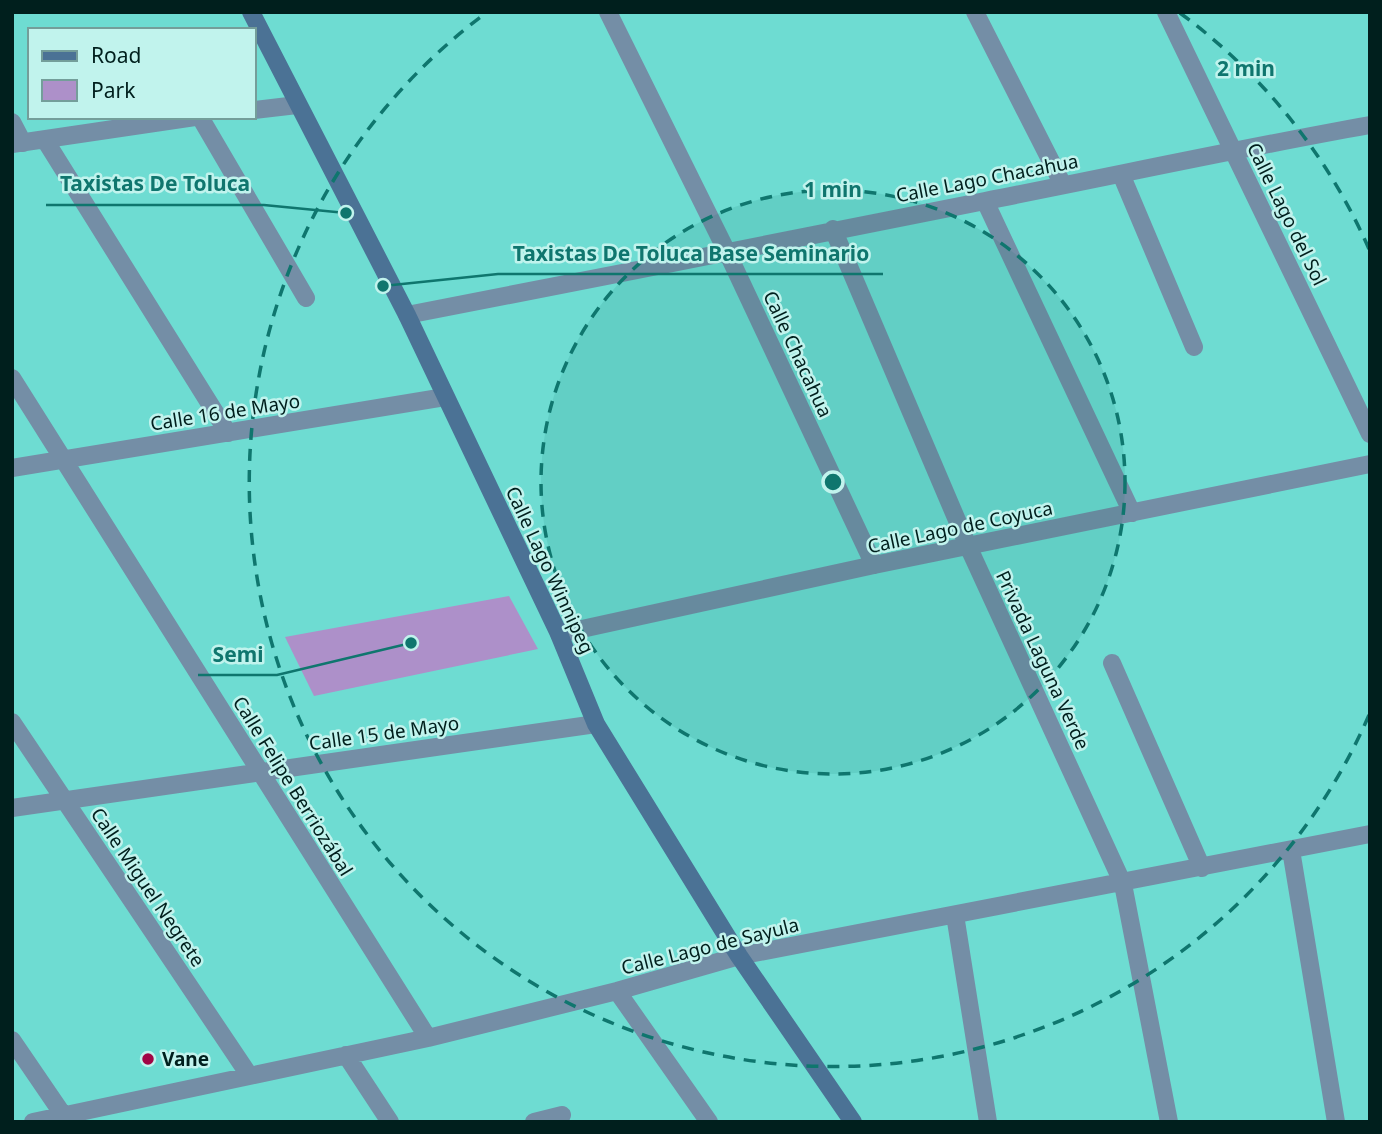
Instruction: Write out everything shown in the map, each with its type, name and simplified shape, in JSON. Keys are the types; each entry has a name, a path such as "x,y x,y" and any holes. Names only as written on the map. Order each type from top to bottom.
{"main road":[{"name":"Calle Lago Winnipeg","path":"251,12 407,315 559,634 596,724 739,956 853,1122"}],"street":[{"name":"Calle Chacahua","path":"608,12 728,254 874,565"},
{"path":"975,12 1063,185"},
{"name":"Calle Lago del Sol","path":"1166,12 1370,434"},
{"path":"256,110 297,105"},
{"path":"12,122 18,144 184,119"},
{"path":"198,119 306,298"},
{"name":"Calle Lago Chacahua","path":"407,315 728,254 833,229 1121,174 1233,149 1370,125"},
{"path":"45,140 228,433"},
{"path":"1121,174 1194,347"},
{"path":"985,201 1132,513"},
{"name":"Privada Laguna Verde","path":"833,229 968,547 1123,884 1169,1122"},
{"name":"Calle Felipe Berriozábal","path":"12,378 428,1038"},
{"name":"Calle 16 de Mayo","path":"12,468 445,397"},
{"name":"Calle Lago de Coyuca","path":"559,634 874,565 1370,464"},
{"path":"1112,663 1202,868"},
{"name":"Calle Miguel Negrete","path":"12,723 249,1075"},
{"name":"Calle 15 de Mayo","path":"12,808 596,724"},
{"name":"Calle Lago de Sayula","path":"33,1122 66,1118 249,1075 428,1038 617,991 739,956 1123,884 1370,834"},
{"path":"1291,850 1336,1122"},
{"path":"955,915 988,1122"},
{"path":"617,991 709,1122"},
{"path":"12,1040 66,1118"},
{"path":"346,1055 390,1122"},
{"path":"534,1122 562,1115"}],"green space":[{"path":"509,596 538,649 314,696 285,637"}],"place":[{"name":"Taxistas De Toluca","path":"346,213"},
{"name":"Taxistas De Toluca Base Seminario","path":"383,286"},
{"name":"Semi","path":"411,643"},
{"name":"Vane","path":"148,1059"}]}
